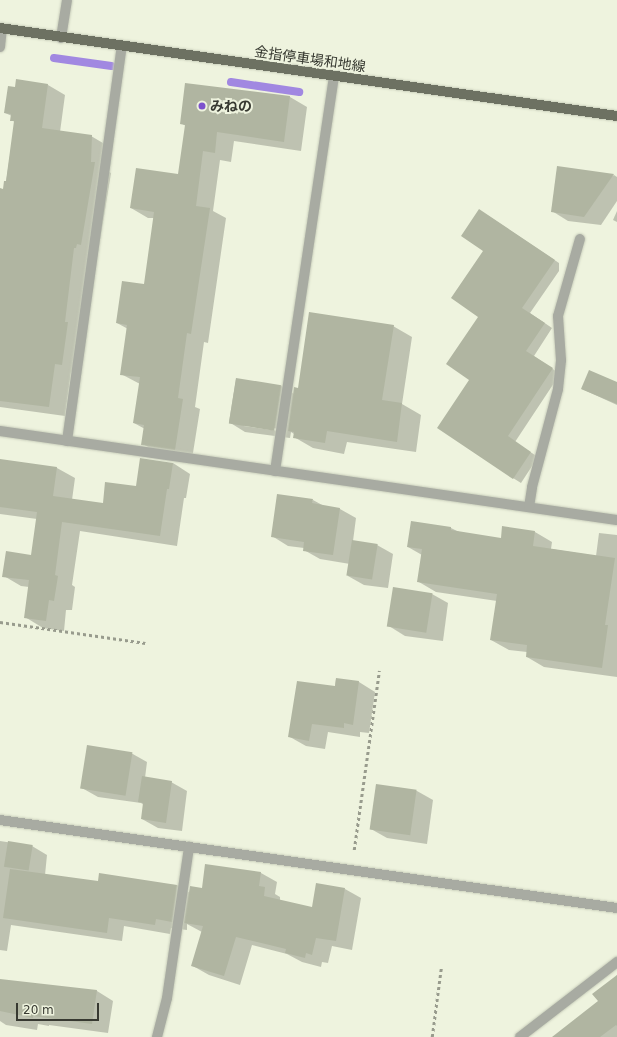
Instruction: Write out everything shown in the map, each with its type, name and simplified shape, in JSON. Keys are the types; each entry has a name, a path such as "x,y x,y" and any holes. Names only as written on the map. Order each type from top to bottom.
{"main road":[{"name":"金指停車場和地線","path":"1,28 122,47 617,116"}],"street":[{"path":"61,38 67,0"},
{"path":"0,47 1,28"},
{"path":"67,441 122,47"},
{"path":"275,471 334,76"},
{"path":"529,507 532,487 558,389 561,360 558,316 580,239"},
{"path":"0,431 617,520"},
{"path":"0,820 617,908"},
{"path":"157,1037 168,998 189,847"},
{"path":"520,1037 617,962"}],"path":[{"path":"0,622 145,643"},
{"path":"352,870 379,671"},
{"path":"432,1037 441,969"}],"building":[{"path":"16,79 48,84 42,128 92,135 91,162 95,162 81,245 77,244 76,248 74,248 65,322 68,322 62,365 55,364 49,407 0,401 0,188 3,189 4,181 6,181 14,121 10,121 11,114 4,113 8,86 15,87"},
{"path":"185,83 290,96 284,142 217,132 215,153 203,151 196,206 210,208 191,334 187,333 178,398 183,399 175,450 141,445 144,425 133,423 140,377 120,375 127,325 116,323 122,281 144,284 154,212 130,208 136,168 178,174 185,125 180,124"},
{"path":"557,166 614,174 584,217 551,212"},
{"path":"479,209 555,260 522,308 545,323 526,351 553,368 508,436 531,452 513,479 437,428 469,380 446,364 478,317 451,298 483,251 461,236"},
{"path":"309,312 394,325 382,400 402,403 397,442 327,431 325,443 293,438 294,432 288,431 294,387 298,388"},
{"path":"589,370 617,382 617,404 581,389"},
{"path":"236,378 281,385 274,431 229,423"},
{"path":"140,458 173,463 169,489 167,489 160,536 62,522 55,575 58,576 54,601 49,600 46,621 24,618 29,580 2,577 6,551 31,555 37,512 0,507 0,459 57,467 53,496 103,503 105,482 136,486"},
{"path":"277,494 313,499 312,503 340,508 333,555 303,551 304,542 271,537"},
{"path":"411,521 451,527 451,530 501,538 502,526 535,531 533,546 615,558 605,625 608,625 602,668 526,657 527,645 490,640 497,594 417,582 422,549 407,547"},
{"path":"352,540 378,544 372,580 346,576"},
{"path":"393,587 433,593 426,633 387,627"},
{"path":"336,678 359,681 353,725 344,723 344,728 312,724 309,741 288,737 297,681 335,686"},
{"path":"87,745 132,752 126,796 80,788"},
{"path":"142,776 172,781 166,823 141,819 143,803 138,802"},
{"path":"376,784 417,790 410,835 370,830"},
{"path":"8,841 33,845 29,871 4,867"},
{"path":"205,864 261,872 259,886 265,887 264,896 312,907 316,883 345,888 336,941 316,938 312,955 306,953 305,958 285,953 286,949 236,937 224,976 191,966 203,926 184,923 190,886 202,888"},
{"path":"10,869 98,881 99,873 177,885 172,922 156,919 155,925 109,918 107,933 3,918"},
{"path":"617,975 617,1026 616,1025 600,1037 552,1037 598,1001 592,994"},
{"path":"0,979 97,990 92,1024 33,1016 33,1018 0,1011"}],"waterway":[{"path":"54,58 111,66"},
{"path":"231,82 299,92"}],"place":[{"name":"みねの","path":"202,106"}]}
